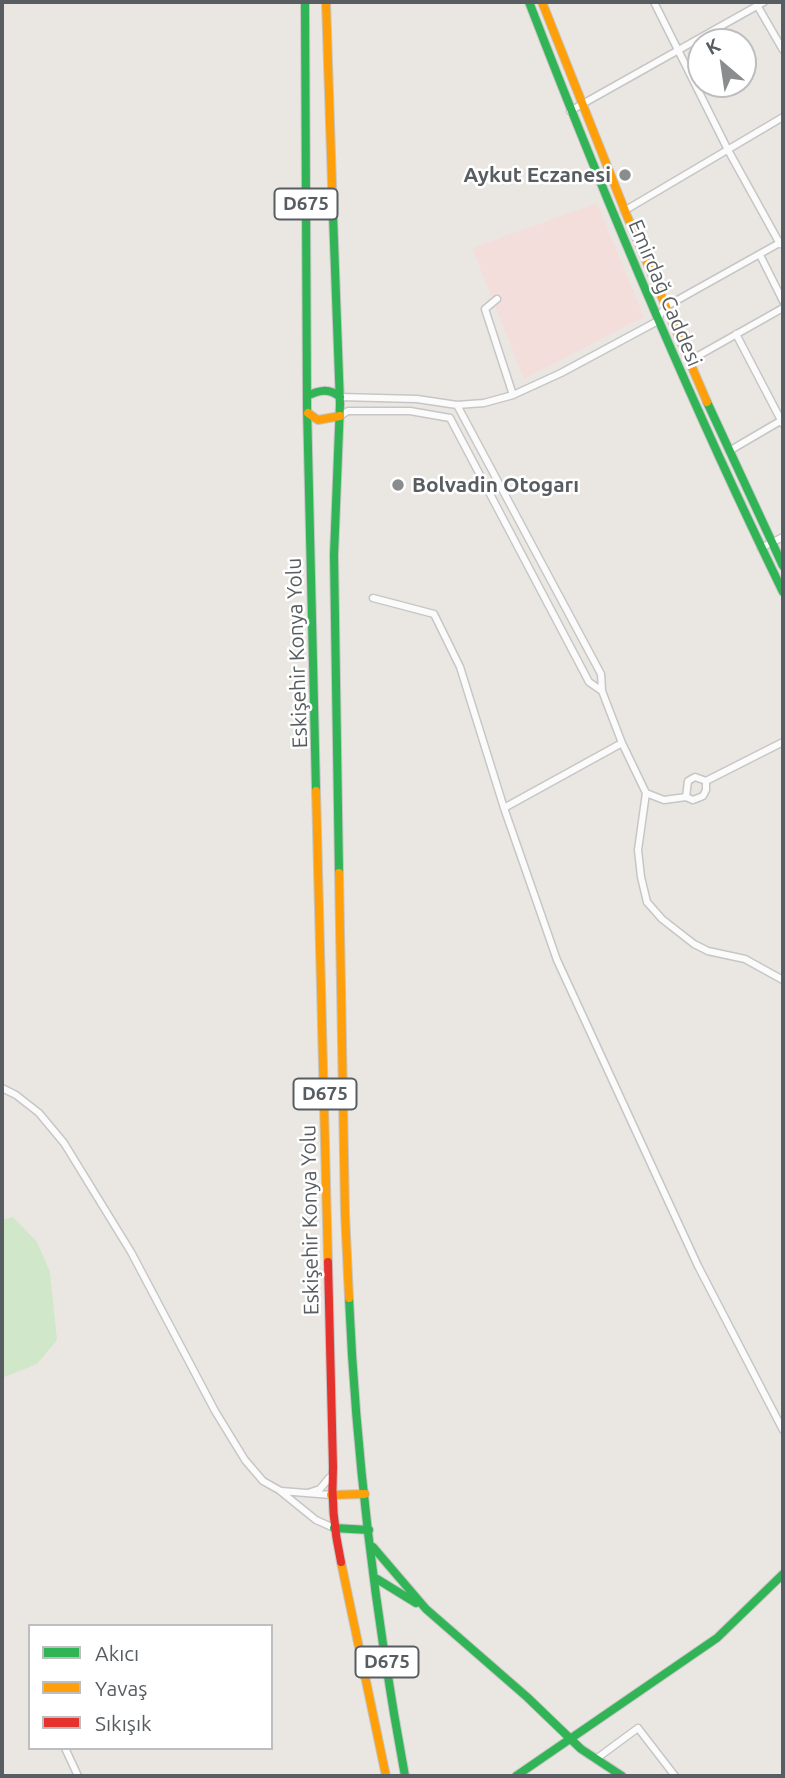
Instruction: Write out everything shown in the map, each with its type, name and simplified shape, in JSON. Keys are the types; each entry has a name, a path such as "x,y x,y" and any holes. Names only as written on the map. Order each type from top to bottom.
{"main road":[{"name":"D675","path":"305,2 307,405"},
{"name":"D675","path":"326,2 340,397 334,555 345,1213 352,1364 365,1494 394,1716 405,1776"},
{"name":"Emirdağ Caddesi","path":"529,2 570,111 656,322 783,592"},
{"name":"Emirdağ Caddesi","path":"542,2 624,211 665,307 783,566"},
{"path":"340,397 334,392 318,390 307,405 318,421 340,416"},
{"name":"Eskişehir Konya Yolu","path":"307,405 333,1466 331,1496 334,1528 386,1776"},
{"path":"331,1496 365,1494"},
{"path":"334,1528 369,1530"},
{"path":"373,1547 425,1608 527,1697 581,1749 622,1776"},
{"path":"516,1776 717,1639 783,1574"},
{"path":"377,1579 425,1608"}],"street":[{"path":"340,397 417,399 457,405 484,403 513,395 561,373 656,322 665,307 782,243 728,150 654,2"},
{"path":"570,111 756,4 783,50"},
{"path":"624,211 783,117"},
{"path":"761,255 783,301"},
{"path":"497,299 485,309 513,395"},
{"path":"689,361 783,308"},
{"path":"730,451 783,422 736,334"},
{"path":"450,418 457,405"},
{"path":"457,405 601,674 602,691 622,743 646,793 638,850 647,902 662,919 694,944 708,951 745,959 783,981"},
{"path":"340,416 348,411 410,411 450,418"},
{"path":"450,418 589,682 602,691"},
{"path":"761,548 783,537"},
{"path":"373,598 434,614 460,667 504,808 557,960 698,1266 783,1430"},
{"path":"686,797 688,781 695,777 706,781 783,742"},
{"path":"504,808 622,743"},
{"path":"646,793 664,800 686,797 693,800 703,796 706,781"},
{"path":"2,1088 39,1113 64,1143 131,1252 215,1411 245,1460 263,1481 279,1490 316,1520 334,1528"},
{"path":"306,1494 320,1489 328,1481 333,1466"},
{"path":"279,1490 331,1496"},
{"path":"596,1759 638,1728 676,1776"},
{"path":"66,1750 78,1776"}],"shaded area":[{"path":"597,203 644,317 524,379 472,248"}],"green space":[{"path":"13,1217 37,1242 50,1272 57,1340 37,1364 2,1378 2,1220"}],"traffic: fast":[{"path":"305,2 307,406 316,791"},
{"path":"529,2 650,300 714,447 783,592"},
{"path":"333,215 340,404 334,555 339,873"},
{"path":"307,396 324,391 340,397"},
{"path":"707,402 783,566"},
{"path":"349,1298 369,1538 385,1658 405,1776"},
{"path":"334,1528 369,1530"},
{"path":"373,1547 426,1609 527,1697 581,1749 622,1776"},
{"path":"516,1776 717,1638 783,1574"},
{"path":"377,1579 416,1603"}],"traffic: slow":[{"path":"326,2 333,215"},
{"path":"542,2 627,216 707,402"},
{"path":"308,413 318,420 340,416"},
{"path":"316,791 328,1262"},
{"path":"339,873 349,1298"},
{"path":"331,1495 365,1494"},
{"path":"341,1562 386,1776"}],"traffic: jam":[{"path":"328,1262 333,1503 341,1562"}],"place":[{"name":"Aykut Eczanesi","path":"625,175"},
{"name":"Bolvadin Otogarı","path":"398,485"}]}
